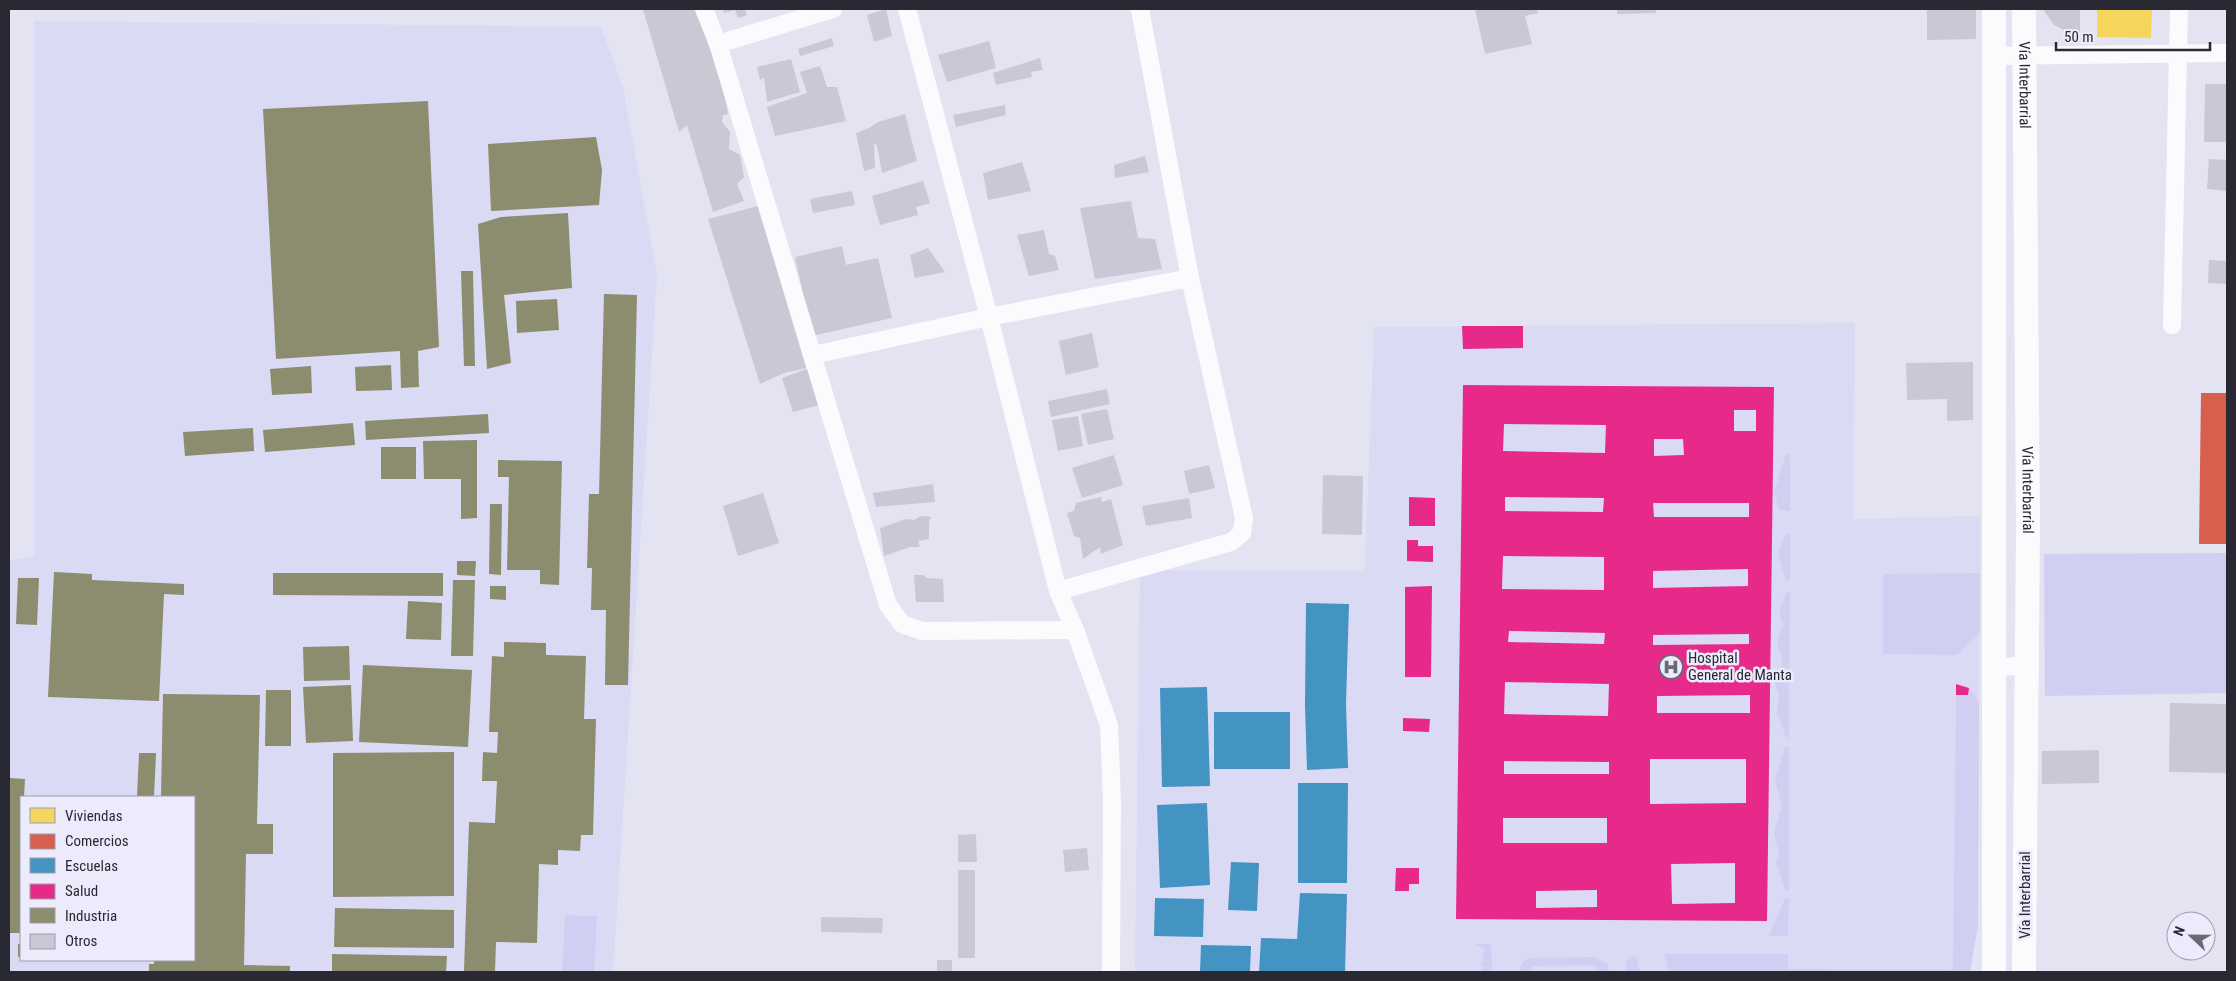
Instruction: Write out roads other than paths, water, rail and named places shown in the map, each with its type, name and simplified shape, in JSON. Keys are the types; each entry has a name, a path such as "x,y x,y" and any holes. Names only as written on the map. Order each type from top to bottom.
{"main road":[{"name":"Vía Interbarrial","path":"1994,9 1994,972"},
{"name":"Vía Interbarrial","path":"2024,9 2028,528 2024,972"}],"street":[{"path":"704,9 718,44 888,605 902,624 922,631 1075,630"},
{"path":"718,44 833,9"},
{"path":"907,9 989,317 1058,591 1075,630 1109,725 1112,800 1111,972"},
{"path":"1058,591 1231,542 1242,533 1244,518 1190,278 1140,9"},
{"path":"2172,325 2180,52 2179,9"},
{"path":"1994,56 2180,52 2227,53"},
{"path":"813,355 989,317 1190,278"},
{"path":"1995,667 2026,666"}],"place":[{"name":"Hospital General de Manta","path":"1671,667"}]}
